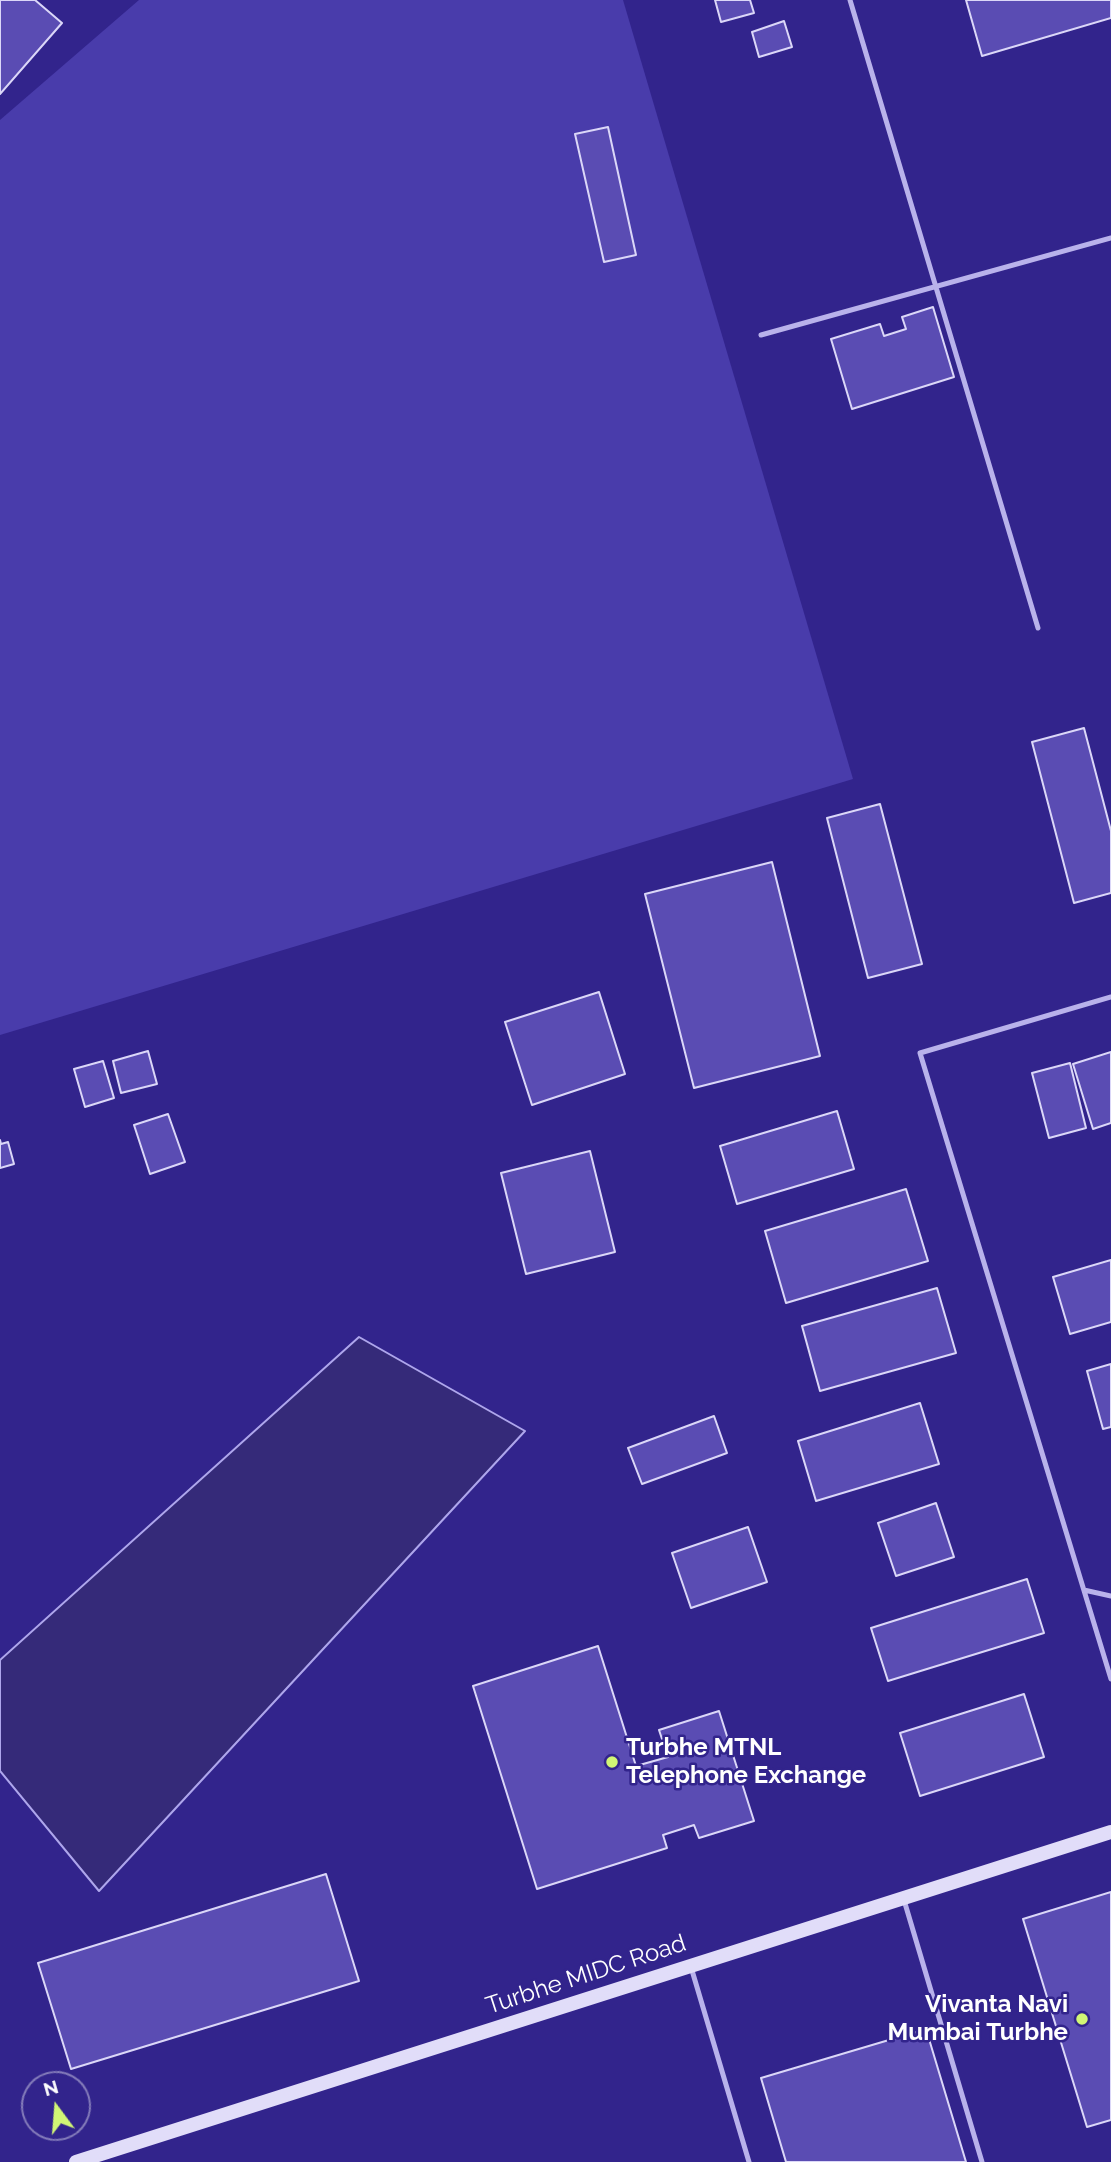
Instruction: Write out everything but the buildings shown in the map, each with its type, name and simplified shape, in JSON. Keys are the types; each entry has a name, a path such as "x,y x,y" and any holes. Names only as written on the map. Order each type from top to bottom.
{"street":[{"name":"Turbhe MIDC Road","path":"76,2162 1111,1832"}],"lane":[{"path":"850,0 1038,628"},
{"path":"761,335 1111,238"},
{"path":"1111,997 920,1053 1111,1679"},
{"path":"1084,1590 1111,1596"},
{"path":"904,1897 982,2162"},
{"path":"691,1965 749,2162"}],"shaded area":[{"path":"139,0 623,0 853,779 0,1035 0,120"},
{"path":"359,1337 525,1431 99,1891 0,1771 0,1660"}],"place":[{"name":"Turbhe MTNL Telephone Exchange","path":"612,1762"},
{"name":"Vivanta Navi Mumbai Turbhe","path":"1082,2019"}]}
